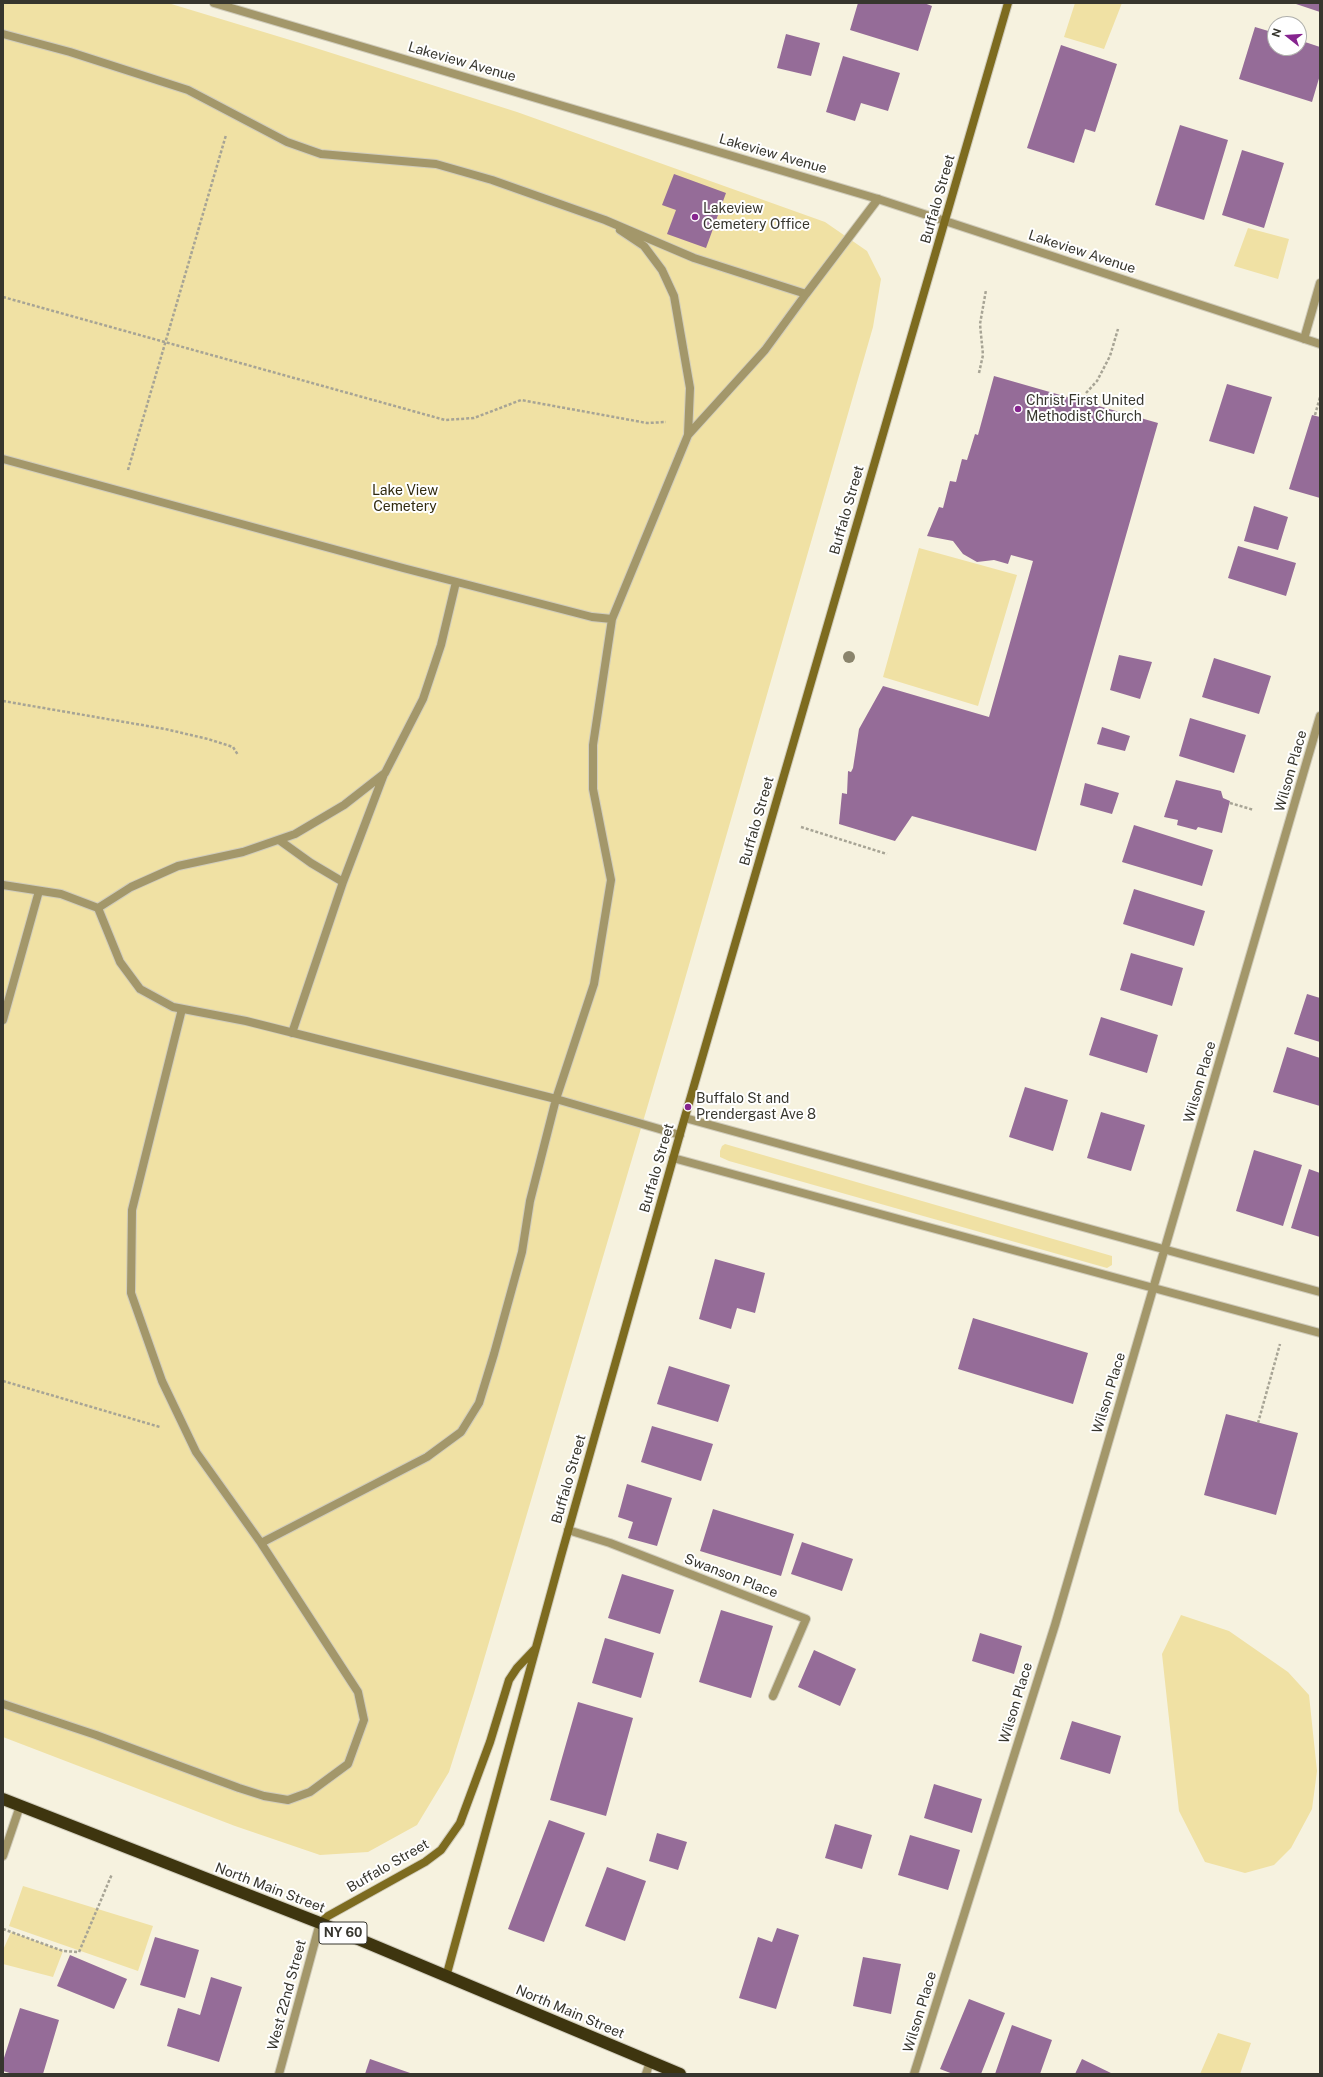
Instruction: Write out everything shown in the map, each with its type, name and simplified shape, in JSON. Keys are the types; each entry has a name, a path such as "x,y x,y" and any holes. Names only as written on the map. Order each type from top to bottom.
{"highway":[{"name":"North Main Street","path":"3,1799 320,1923 680,2074"}],"street":[{"name":"Lakeview Avenue","path":"214,3 878,199 1320,344"},
{"name":"Buffalo Street","path":"446,1977 535,1649 684,1118 1008,3"},
{"path":"3,34 70,52 188,90 287,142 321,154 436,164 492,180 605,220 694,258 806,294"},
{"path":"688,435 764,350 878,199"},
{"path":"261,1543 427,1457 461,1432 479,1403 522,1252 530,1200 556,1099 594,984 611,880 593,788 593,745 612,619 688,435 690,388 674,296 662,270 644,246 605,220"},
{"path":"1304,339 1320,283"},
{"path":"3,458 122,492 456,582 592,617 612,619"},
{"path":"292,1033 344,882 384,773 422,699 441,645 456,582"},
{"name":"Wilson Place","path":"914,2074 1055,1625 1320,716"},
{"path":"98,908 131,887 178,866 243,852 295,834 344,805 384,773"},
{"path":"279,840 310,863 344,882"},
{"path":"3,885 61,894 98,908 120,962 140,989 173,1008 246,1021 556,1099 680,1135"},
{"path":"3,1020 39,891"},
{"path":"3,1704 96,1735 264,1796 288,1800 310,1792 348,1764 364,1720 358,1692 261,1543 196,1452 162,1381 131,1293 132,1210 182,1009"},
{"path":"684,1118 1320,1292"},
{"path":"673,1158 1320,1333"},
{"name":"Swanson Place","path":"568,1530 610,1543 806,1619 773,1696"},
{"name":"Buffalo Street","path":"320,1923 328,1916 413,1869 441,1850 460,1823 490,1742 509,1680 517,1668 535,1649"},
{"path":"3,1856 20,1806"},
{"name":"West 22nd Street","path":"279,2074 320,1923"},
{"path":"646,2074 650,2062"}],"path":[{"path":"122,492 232,114"},
{"path":"979,374 983,355 980,324 986,290"},
{"path":"3,298 445,420 474,418 521,400 647,423 689,421"},
{"path":"1086,403 1086,393 1097,381 1110,356 1118,328"},
{"path":"1315,415 1320,397"},
{"path":"3,701 165,729 208,739 233,747 238,755"},
{"path":"1230,803 1254,810"},
{"path":"801,828 887,854"},
{"path":"1258,1423 1285,1324"},
{"path":"3,1381 189,1436"},
{"path":"3,1929 63,1951 79,1952 112,1874"}],"green space":[{"name":"Lake View Cemetery","path":"3,3 168,3 300,43 517,112 825,222 867,251 881,279 873,327 676,1010 474,1693 449,1772 417,1825 368,1852 320,1855 235,1826 3,1737"},
{"path":"1075,3 1122,3 1104,49 1064,37"},
{"path":"1248,228 1289,239 1278,279 1234,266"},
{"path":"919,548 1017,575 978,706 883,677"},
{"path":"725,1144 1112,1256 1112,1265 1107,1268 729,1161 720,1157 720,1151 722,1146"},
{"path":"1181,1615 1229,1631 1288,1672 1309,1695 1317,1771 1312,1809 1291,1848 1274,1865 1245,1873 1205,1862 1179,1811 1162,1654"},
{"path":"23,1886 153,1926 138,1971 9,1926"},
{"path":"11,1932 63,1951 53,1977 3,1964 3,1950"},
{"path":"1218,2033 1251,2043 1240,2074 1200,2074"}],"building":[{"path":"858,3 924,3 932,6 918,51 850,30"},
{"path":"1293,3 1320,3 1320,12"},
{"path":"1255,27 1267,31 1267,56 1307,56 1307,43 1320,47 1320,75 1312,102 1239,79"},
{"path":"786,34 820,43 811,76 777,68"},
{"path":"1061,45 1117,64 1095,132 1085,129 1074,163 1027,148"},
{"path":"843,56 900,73 888,111 861,103 855,121 826,112"},
{"path":"1180,125 1228,140 1204,220 1155,205"},
{"path":"1242,150 1284,163 1264,228 1222,215"},
{"name":"Lakeview Cemetery Office","path":"674,174 726,193 706,248 667,234 676,210 662,205"},
{"path":"994,376 1158,423 1036,851 912,816 895,841 839,824 842,793 847,794 848,771 851,772 853,768 859,729 883,686 989,717 1033,561 1011,555 1008,564 994,560 977,562 963,554 953,541 927,536 939,507 943,508 950,481 956,482 962,459 967,460 975,434 978,435"},
{"path":"1227,384 1272,397 1254,454 1209,441"},
{"path":"1312,415 1320,417 1320,498 1289,489"},
{"path":"1254,506 1288,517 1278,550 1244,541"},
{"path":"1238,546 1296,563 1286,596 1228,578"},
{"path":"1119,655 1152,662 1140,699 1110,690"},
{"path":"1214,658 1271,676 1259,714 1202,697"},
{"path":"1190,718 1246,735 1234,773 1179,756"},
{"path":"1102,727 1130,736 1125,751 1097,744"},
{"path":"1176,780 1221,791 1223,798 1230,801 1222,833 1198,827 1196,830 1177,825 1178,820 1164,817"},
{"path":"1085,783 1119,793 1112,814 1080,805"},
{"path":"1134,825 1213,850 1202,886 1122,862"},
{"path":"1134,889 1205,911 1194,946 1123,924"},
{"path":"1131,953 1183,968 1172,1006 1120,990"},
{"path":"1307,994 1320,998 1320,1042 1294,1034"},
{"path":"1101,1017 1158,1035 1147,1073 1089,1055"},
{"path":"1287,1047 1320,1058 1320,1106 1273,1092"},
{"path":"1025,1087 1068,1100 1053,1151 1009,1137"},
{"path":"1101,1112 1145,1125 1131,1171 1087,1158"},
{"path":"1254,1150 1302,1165 1283,1226 1236,1211"},
{"path":"1309,1169 1320,1173 1320,1237 1291,1228"},
{"path":"715,1259 765,1273 755,1313 737,1308 731,1329 699,1319"},
{"path":"973,1318 1088,1353 1073,1404 958,1369"},
{"path":"669,1366 730,1385 718,1422 657,1404"},
{"path":"1226,1414 1298,1433 1276,1515 1204,1495"},
{"path":"652,1426 713,1444 701,1481 641,1462"},
{"path":"627,1484 672,1498 657,1546 628,1538 633,1522 618,1517"},
{"path":"713,1509 794,1534 781,1576 700,1551"},
{"path":"802,1542 853,1559 842,1591 791,1574"},
{"path":"622,1574 674,1590 660,1634 608,1618"},
{"path":"721,1610 773,1626 751,1698 699,1682"},
{"path":"980,1633 1022,1646 1014,1674 972,1661"},
{"path":"605,1638 654,1653 641,1698 592,1683"},
{"path":"814,1650 856,1669 840,1706 798,1687"},
{"path":"578,1702 633,1718 606,1816 550,1800"},
{"path":"1072,1721 1121,1736 1110,1774 1060,1759"},
{"path":"934,1784 982,1799 972,1833 924,1818"},
{"path":"549,1820 585,1833 544,1942 508,1929"},
{"path":"835,1824 872,1835 862,1869 825,1858"},
{"path":"657,1833 687,1842 678,1870 649,1861"},
{"path":"910,1835 960,1850 948,1890 898,1875"},
{"path":"607,1867 646,1881 625,1941 585,1926"},
{"path":"777,1928 799,1935 776,2009 739,1998 758,1937 772,1942"},
{"path":"155,1937 199,1950 185,1998 140,1985"},
{"path":"70,1955 127,1979 114,2009 57,1986"},
{"path":"863,1957 901,1964 891,2014 853,2006"},
{"path":"211,1977 242,1987 219,2062 167,2046 178,2008 200,2015"},
{"path":"969,1999 1005,2013 981,2074 953,2074 940,2069"},
{"path":"20,2008 59,2020 43,2074 13,2074 3,2071 3,2061"},
{"path":"1012,2025 1052,2040 1040,2074 995,2074"},
{"path":"370,2059 413,2074 365,2074"},
{"path":"1082,2059 1113,2074 1075,2074"}],"place":[{"name":"Lakeview Cemetery Office","path":"695,217"},
{"name":"Christ First United Methodist Church","path":"1018,409"},
{"name":"Buffalo St and Prendergast Ave 8","path":"688,1107"}]}
